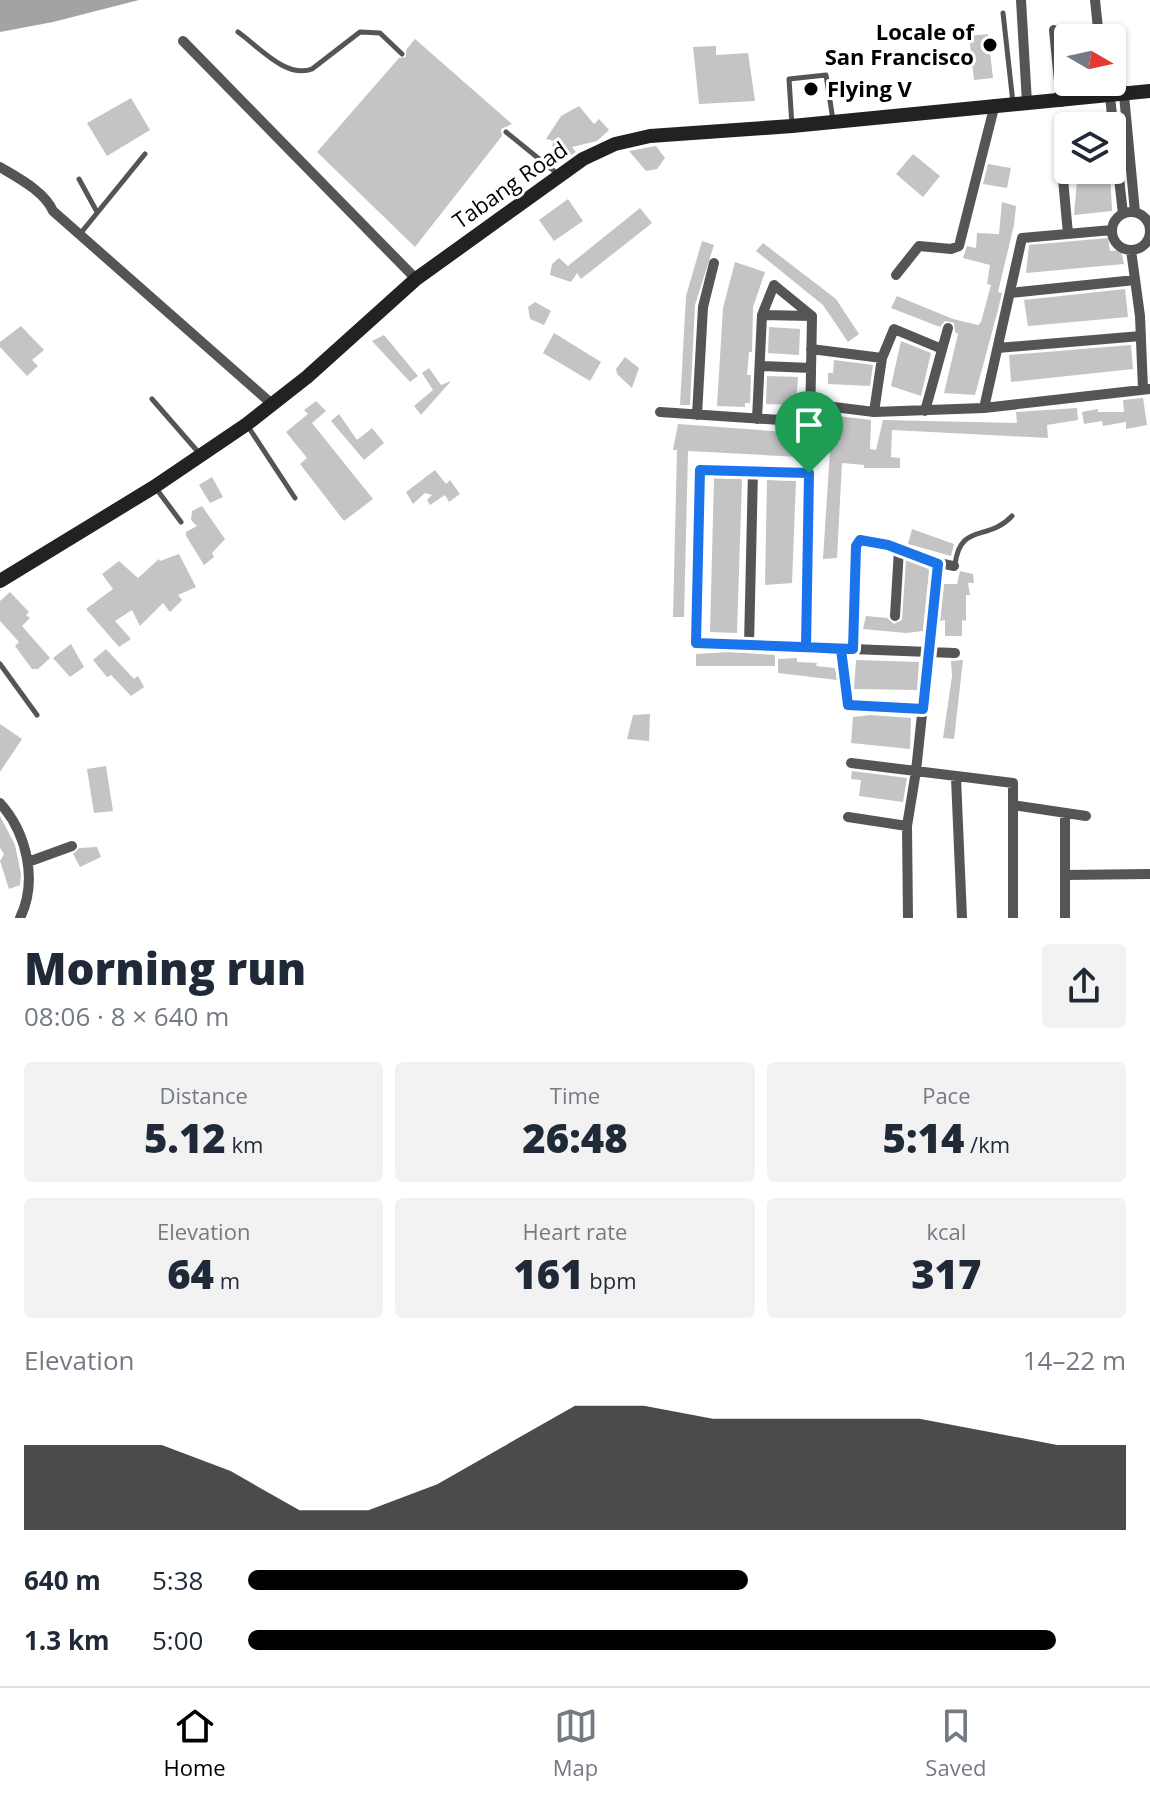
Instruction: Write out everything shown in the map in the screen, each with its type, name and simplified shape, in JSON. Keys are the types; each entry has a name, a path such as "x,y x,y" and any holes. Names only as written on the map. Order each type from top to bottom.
{"main road":[{"name":"Tabang Road","path":"1126,92 1150,91"},
{"name":"Tabang Road","path":"0,581 154,487 247,424 307,377 416,279 583,159 615,144 650,136 792,126 995,104 1061,102 1094,96"}],"street":[{"path":"1020,103 1021,0"},
{"path":"1095,0 1098,24"},
{"path":"183,41 416,279"},
{"path":"1060,96 1061,102"},
{"path":"1111,96 1128,158 1135,212"},
{"path":"896,275 919,246 951,249 959,246 995,104"},
{"path":"0,167 27,183 79,234 272,404"},
{"path":"1063,184 1068,234"},
{"path":"1118,184 1123,214"},
{"path":"1135,212 1145,219 1150,230 1142,246 1131,250 1117,244 1112,230 1116,219 1135,212"},
{"path":"984,408 1022,238 1112,230"},
{"path":"810,404 874,412 925,411 984,408 1147,389 1141,336 1145,315 1135,280 1131,250"},
{"path":"697,415 703,307 714,263"},
{"path":"1010,293 1135,280"},
{"path":"757,419 762,315 774,285 812,316"},
{"path":"762,315 812,316"},
{"path":"806,647 812,316"},
{"path":"925,411 948,328"},
{"path":"874,412 882,358 894,329 942,349"},
{"path":"998,348 1141,336"},
{"path":"811,349 882,358"},
{"path":"761,366 811,368"},
{"path":"660,412 810,422"},
{"path":"809,473 700,470 696,643 955,653"},
{"path":"749,645 753,471"},
{"path":"923,709 848,705 847,649 856,546 860,540 867,541 938,564 954,566"},
{"path":"895,616 899,549"},
{"path":"908,918 907,826 916,771 938,564"},
{"path":"851,763 1013,783 1013,918"},
{"path":"956,778 962,918"},
{"path":"0,803 20,838 28,862 28,894 20,918"},
{"path":"1013,805 1086,816"},
{"path":"1065,813 1065,918"},
{"path":"848,817 907,826"},
{"path":"28,862 72,846"},
{"path":"1065,875 1150,874"}],"lane":[{"path":"1003,13 1020,103"},
{"path":"238,32 291,71 312,69 360,32 380,33 402,54"},
{"path":"792,126 789,79 826,75 833,121"},
{"path":"506,132 560,176"},
{"path":"79,234 145,154"},
{"path":"79,179 97,212"},
{"path":"152,399 201,455"},
{"path":"247,424 295,498"},
{"path":"154,487 181,522"},
{"path":"954,566 959,544 998,527 1012,516"},
{"path":"0,664 37,715"}],"shaded area":[{"path":"0,0 139,0 0,32"}],"building":[{"path":"988,34 993,78 974,80 969,36"},
{"path":"415,39 512,124 501,129 502,136 415,247 317,152 399,58 406,57 406,50"},
{"path":"716,46 716,55 748,53 755,101 699,104 693,47"},
{"path":"131,98 150,130 107,156 87,123"},
{"path":"579,106 594,124 599,119 609,130 597,141 572,147 576,152 567,158 552,146 554,141 546,139 561,116"},
{"path":"656,146 665,158 657,169 646,171 629,151"},
{"path":"913,154 940,176 923,197 896,174"},
{"path":"988,164 1011,168 1007,188 983,184"},
{"path":"1077,184 1111,184 1112,211 1074,215"},
{"path":"568,199 583,221 554,241 539,220"},
{"path":"1002,202 1016,206 1014,225 998,292 1002,293 975,395 944,393 958,334 954,323 945,321 940,327 891,308 897,296 953,319 978,325 991,285 987,284 990,265 963,258 967,246 976,248 977,233 999,234"},
{"path":"640,208 652,223 581,279 577,273 571,282 550,275 552,264 559,258 568,266"},
{"path":"1108,238 1110,251 1121,250 1124,264 1026,273 1029,245"},
{"path":"702,241 714,245 695,305 690,405 680,405 686,296"},
{"path":"763,243 836,299 859,334 848,342 823,305 756,251"},
{"path":"735,262 765,272 753,307 752,352 749,352 747,375 751,375 750,403 745,403 745,407 717,406 723,308"},
{"path":"1125,289 1128,317 1028,326 1024,300"},
{"path":"535,302 551,311 544,325 530,319 528,307"},
{"path":"21,326 44,350 32,360 38,366 27,376 0,347 0,342"},
{"path":"769,327 800,329 799,355 768,353"},
{"path":"554,333 601,362 590,381 543,353"},
{"path":"384,335 418,376 410,382 372,341"},
{"path":"901,341 931,353 921,396 891,386"},
{"path":"1131,345 1133,369 1011,382 1009,355"},
{"path":"625,357 639,368 632,388 617,374 616,369"},
{"path":"834,360 873,365 870,386 828,384 828,373 833,373"},
{"path":"429,368 441,385 451,381 421,415 414,406 433,390 422,373"},
{"path":"767,376 798,377 796,405 766,404"},
{"path":"1143,398 1147,425 1126,429 1126,422 1103,426 1102,421 1084,424 1082,412 1098,409 1098,412 1124,412 1123,400"},
{"path":"316,401 326,411 312,423 373,499 344,521 300,464 307,458 286,432 308,414 304,410"},
{"path":"1077,408 1078,420 1047,425 1048,438 892,430 891,457 900,458 900,468 864,468 864,465 842,463 837,558 823,559 831,435 836,435 837,416 871,420 870,449 876,450 883,420 1017,423 1016,412"},
{"path":"339,414 357,440 372,428 384,443 364,460 331,421"},
{"path":"678,424 800,433 799,457 688,451 684,617 673,617 677,450 673,450"},
{"path":"435,470 446,484 450,480 460,494 449,502 445,495 430,505 427,500 432,495 425,493 413,504 406,492"},
{"path":"212,477 223,497 210,503 199,485"},
{"path":"714,478 742,479 737,633 710,632"},
{"path":"767,480 796,481 792,583 765,585"},
{"path":"202,506 225,539 212,553 214,557 204,565 186,536 186,532 197,526 191,520 192,511"},
{"path":"912,529 954,544 951,556 908,544"},
{"path":"179,554 196,587 178,595 182,600 170,612 163,603 140,626 132,610 115,621 131,639 119,647 86,609 113,589 102,574 119,561 138,578 159,559"},
{"path":"906,560 929,571 923,631 906,633 863,629 866,616 887,618 894,624 902,620"},
{"path":"960,571 973,574 974,583 968,583 970,595 966,595 966,621 962,620 962,636 945,636 945,620 940,621 944,584 957,584"},
{"path":"10,592 29,612 26,615 30,618 22,626 50,658 38,669 32,669 15,646 19,642 0,621 0,601"},
{"path":"71,644 84,667 70,677 53,658"},
{"path":"106,649 134,679 138,676 144,687 131,696 111,675 107,677 93,660"},
{"path":"730,652 775,655 775,666 696,666 696,654"},
{"path":"797,658 797,662 835,668 837,680 778,673 778,659"},
{"path":"856,660 919,662 917,690 854,689"},
{"path":"963,660 954,739 943,738 952,676 951,661"},
{"path":"650,714 649,741 627,739 633,715"},
{"path":"853,717 911,718 910,749 851,743"},
{"path":"0,724 22,739 0,772"},
{"path":"106,766 113,811 94,813 87,769"},
{"path":"852,771 907,778 903,802 859,796 861,780 851,779"},
{"path":"0,816 15,845 21,874 20,885 9,889 0,861 4,854 0,848"},
{"path":"97,847 101,857 80,867 73,854 79,848"}],"place":[{"name":"Locale of San Francisco","path":"990,45"},
{"name":"Flying V","path":"811,89"}],"route":[{"path":"809,473 700,470 696,643 806,647 853,649 856,546 860,540 888,545 938,564 923,709 848,705 841,649 806,647 809,473"}]}
